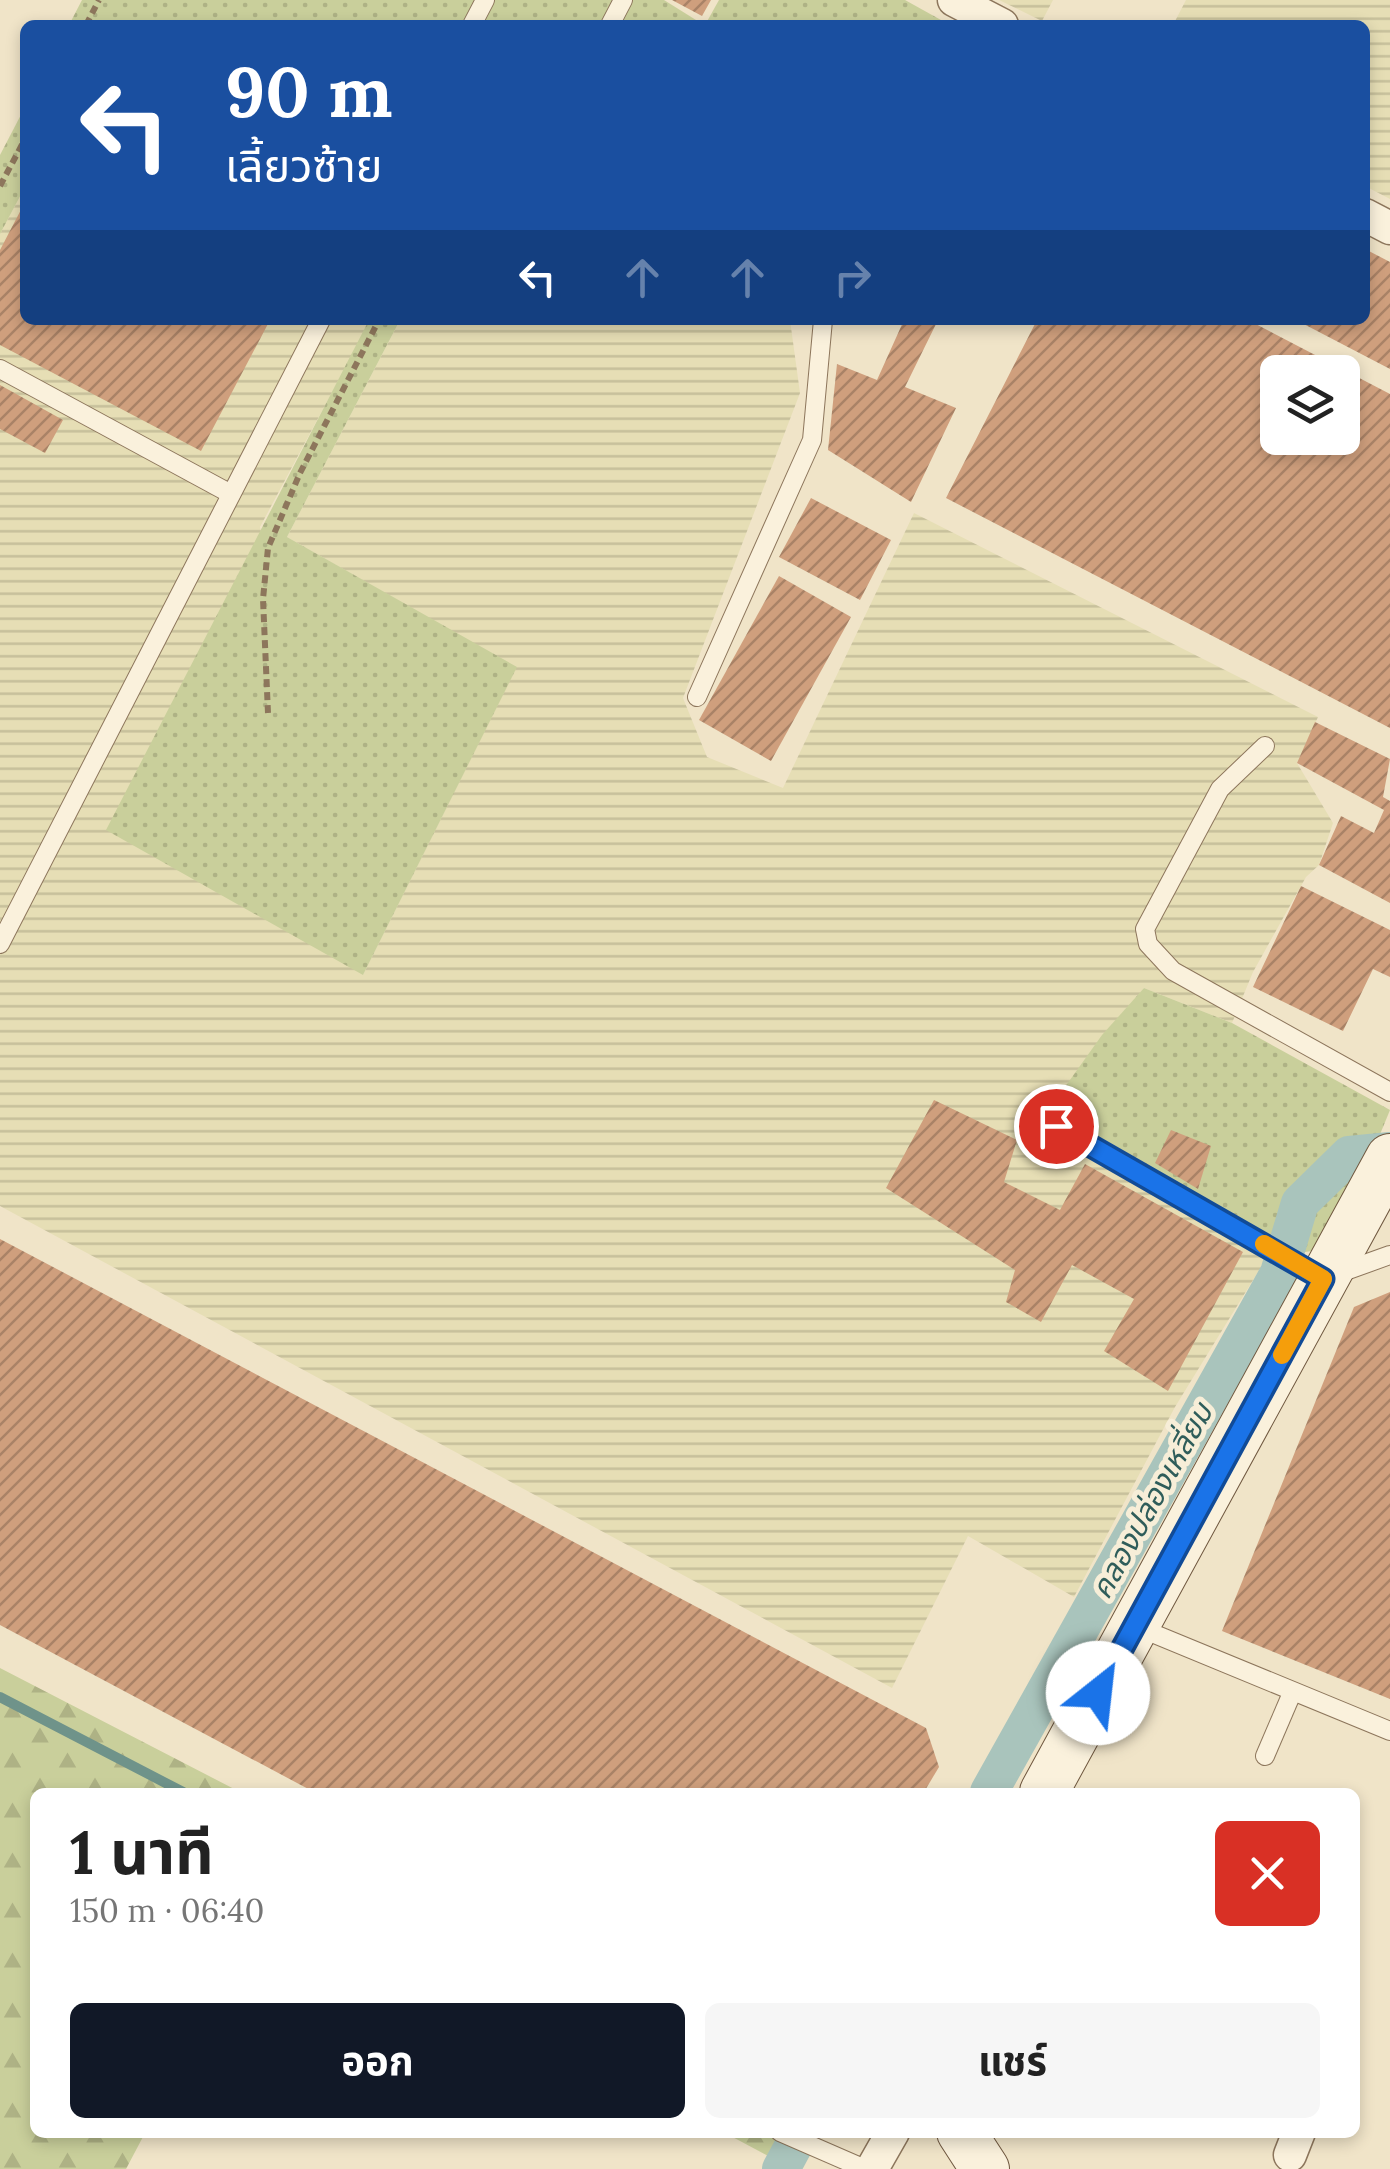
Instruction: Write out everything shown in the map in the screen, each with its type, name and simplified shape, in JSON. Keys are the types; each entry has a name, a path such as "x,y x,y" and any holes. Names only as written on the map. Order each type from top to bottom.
{"street":[{"path":"954,0 986,20"},
{"path":"1046,1788 1134,1626 1310,1271 1386,1165"},
{"path":"868,2169 888,2138"},
{"path":"965,2138 985,2169"}],"lane":[{"path":"0,944 318,325"},
{"path":"697,697 812,440 823,325"},
{"path":"0,370 231,494"},
{"path":"1265,746 1220,788 1144,928 1148,944 1173,971 1390,1092"},
{"path":"1056,1126 1310,1271 1390,1255"},
{"path":"1134,1626 1390,1731"},
{"path":"1265,1756 1292,1693"},
{"path":"794,2138 868,2169"}],"path":[{"path":"0,186 20,148"},
{"path":"268,713 263,599 268,548 300,473 376,325"}],"shaded area":[{"path":"999,0 1053,0 1040,20"},
{"path":"1186,0 1390,0 1390,199 1370,189 1370,20 1176,20"},
{"path":"20,196 20,325 368,325 260,527 363,975 516,668 287,537 397,325 791,325 800,393 683,698 707,757 783,788 914,513 1318,717 1297,763 1333,823 1319,865 1306,877 1253,972 1232,1023 1144,988 1051,1108 1277,1241 1175,1407 1074,1597 968,1536 892,1688 0,1206 0,234"}],"green space":[{"path":"82,0 664,0 696,20 72,20"},
{"path":"719,0 905,0 941,20 708,20"},
{"path":"20,117 20,196 0,234 0,155"},
{"path":"366,325 397,325 287,537 517,667 363,975 106,830"},
{"path":"1144,988 1232,1023 1390,1110 1360,1183 1319,1250 1298,1253 1050,1108 1102,1035"},
{"path":"0,1668 232,1788 30,1788 30,2138 142,2138 126,2169 0,2169"},
{"path":"734,2138 780,2138 772,2158"}],"building":[{"path":"672,0 711,0 702,16"},
{"path":"20,212 20,325 267,325 201,451 0,345 0,250"},
{"path":"1370,252 1390,262 1390,369 1306,325 1370,325"},
{"path":"902,325 936,325 905,387 956,408 911,502 828,450 837,364 877,380"},
{"path":"1034,325 1258,325 1315,355 1260,355 1260,455 1360,455 1360,378 1390,394 1390,728 946,498"},
{"path":"0,385 63,420 45,453 0,429"},
{"path":"811,498 891,540 860,600 779,557"},
{"path":"779,576 851,617 771,761 699,720"},
{"path":"1315,722 1390,759 1383,797 1390,801 1390,903 1319,865 1341,816 1374,833 1384,810 1297,763"},
{"path":"1301,886 1390,930 1390,977 1373,969 1343,1031 1253,987"},
{"path":"934,1100 1017,1140 1004,1182 1060,1210 1085,1164 1243,1252 1168,1391 1104,1351 1134,1299 1072,1265 1041,1322 1006,1302 1015,1270 886,1188"},
{"path":"1171,1130 1211,1146 1198,1189 1155,1163"},
{"path":"0,1239 926,1728 939,1767 926,1788 306,1788 0,1625"},
{"path":"1390,1292 1390,1699 1222,1631 1354,1307"}],"waterway":[{"name":"คลองปล่องเหลี่ยม","path":"991,1788 1279,1273 1300,1203 1349,1155 1390,1151"},
{"path":"0,1697 175,1788"},
{"name":"คลองปล่องเหลี่ยม","path":"781,2169 798,2138"}],"slow traffic":[{"path":"1264,1244 1323,1279 1282,1355"}],"route":[{"path":"1056,1126 1323,1279 1098,1693"}]}
